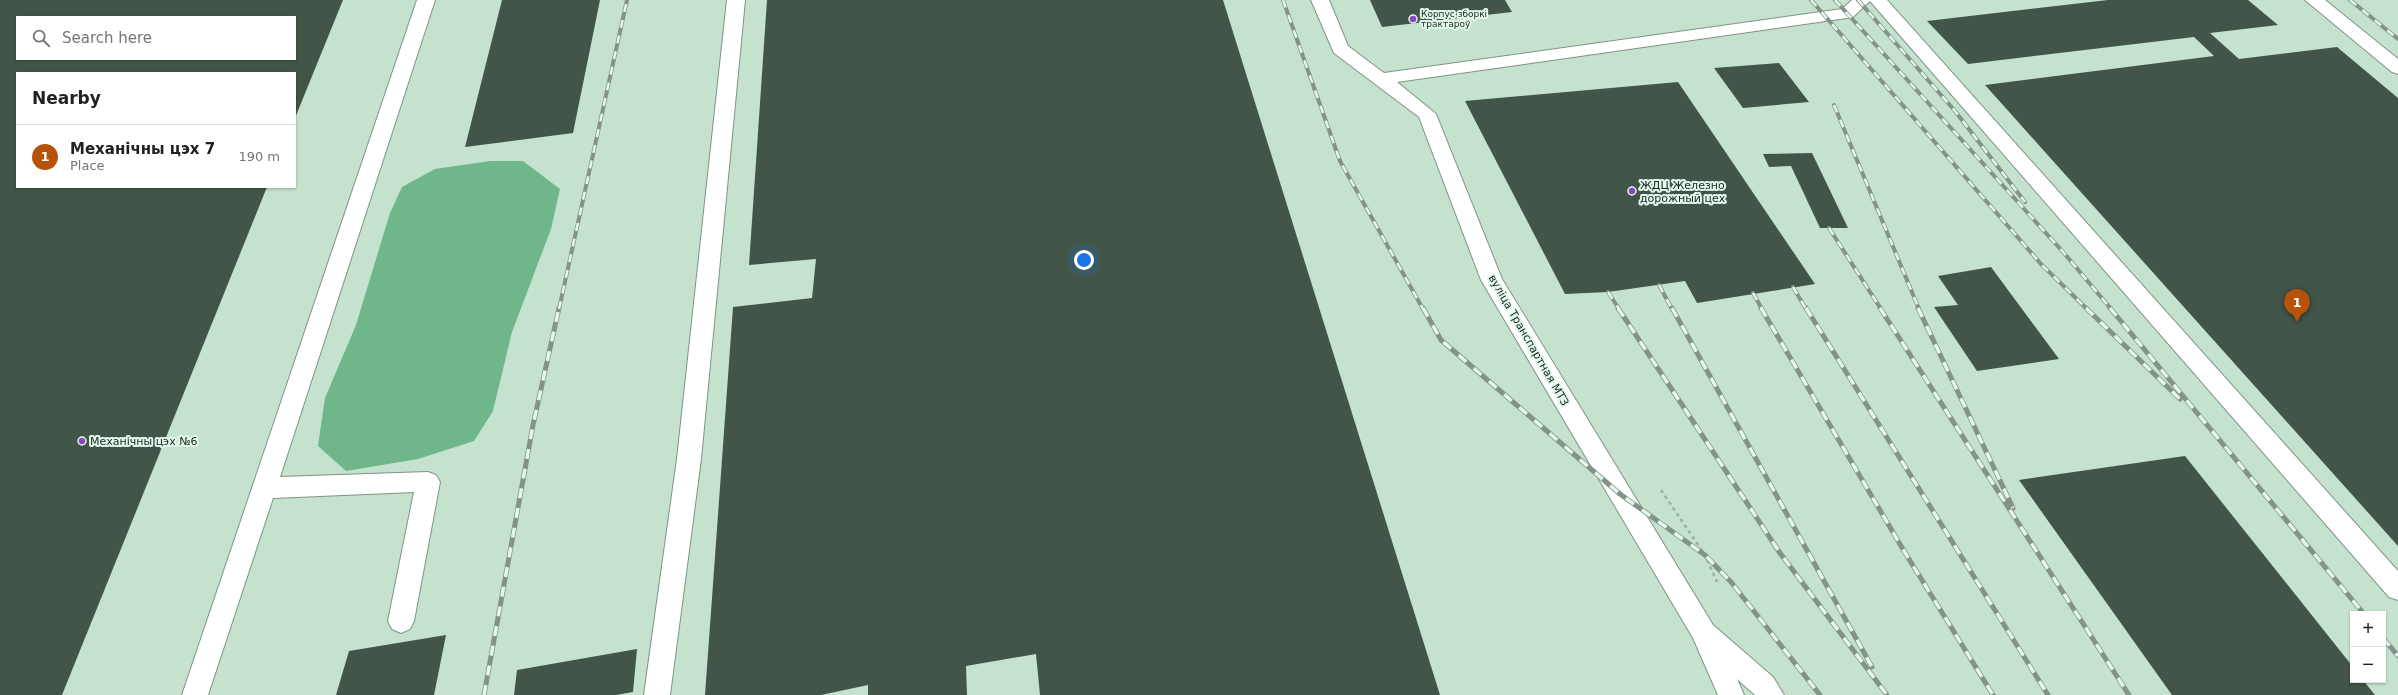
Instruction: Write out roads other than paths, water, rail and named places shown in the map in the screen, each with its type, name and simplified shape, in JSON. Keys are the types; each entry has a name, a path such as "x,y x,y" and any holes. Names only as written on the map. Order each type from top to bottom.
{"lane":[{"path":"195,695 266,488 384,120 426,0"},
{"path":"657,695 689,459 736,0"},
{"name":"вуліца Транспартная МТЗ","path":"1320,0 1340,49 1426,114 1492,280 1703,631 1731,695"},
{"path":"1380,79 1847,13 1863,0"},
{"path":"1878,0 2398,589"},
{"path":"2314,0 2398,68"},
{"path":"266,488 428,482 401,621"},
{"path":"1703,631 1764,686 1771,695"}],"railway":[{"path":"559,309 627,0"},
{"path":"1283,0 1340,161 1423,309"},
{"path":"1811,0 2041,264 2087,309"},
{"path":"1835,0 2064,253 2111,309"},
{"path":"1858,0 1955,111 2025,202"},
{"path":"2350,0 2398,39"},
{"path":"1834,105 1919,309"},
{"path":"1829,228 1881,309"},
{"path":"1659,285 1672,309"},
{"path":"1793,287 1806,309"},
{"path":"1608,292 1619,309"},
{"path":"1753,293 1762,309"},
{"path":"484,695 533,425 559,308"},
{"path":"1423,308 1441,340 1620,494 1705,555 1731,582 1820,695"},
{"path":"1618,308 1780,553 1887,695"},
{"path":"1672,308 1872,667"},
{"path":"1761,308 1904,551 1993,695"},
{"path":"1806,308 2048,695"},
{"path":"1880,308 2129,695"},
{"path":"1918,308 2013,508"},
{"path":"2086,308 2180,399"},
{"path":"2110,308 2362,611"},
{"path":"2386,642 2398,656"}],"place":[{"name":"Корпус зборкі трактароў","path":"1413,19"},
{"name":"ЖДЦ Железно дорожный цех","path":"1632,191"},
{"name":"Механічны цэх 7","path":"2297,322"},
{"name":"Механічны цэх №6","path":"82,441"}]}
